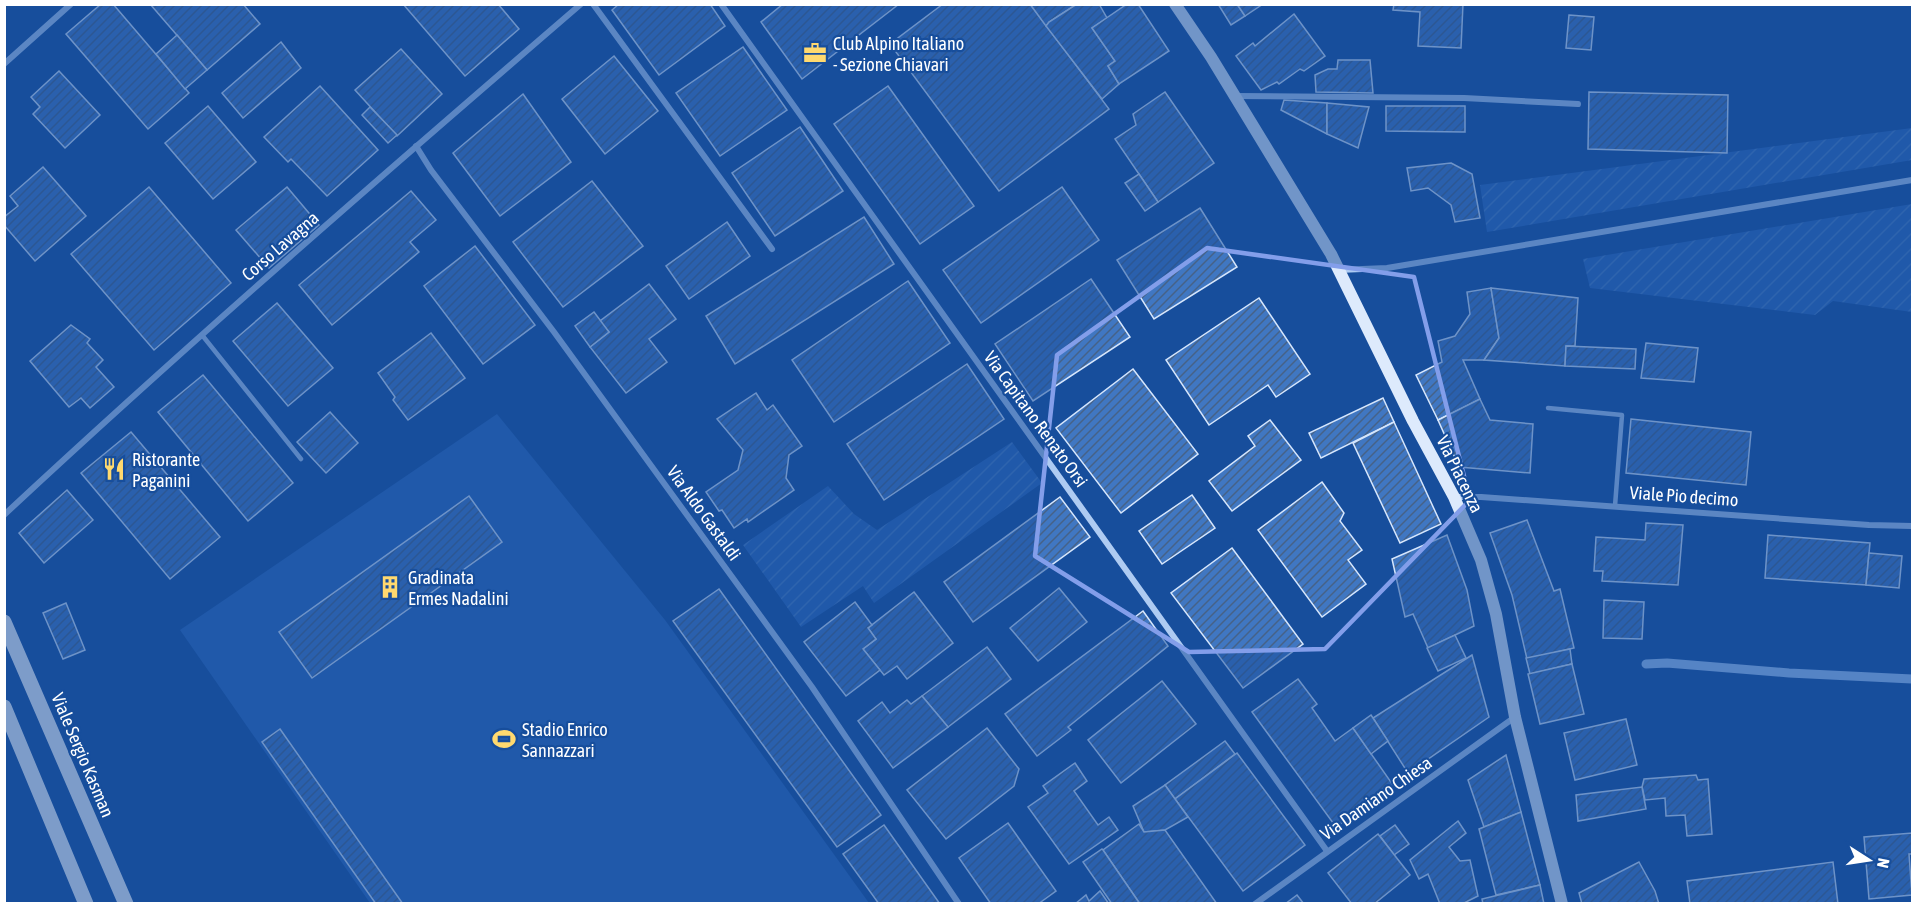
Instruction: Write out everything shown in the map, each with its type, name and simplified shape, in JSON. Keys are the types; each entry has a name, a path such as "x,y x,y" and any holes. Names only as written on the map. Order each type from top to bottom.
{"main road":[{"name":"Viale Sergio Kasman","path":"4,622 126,903"},
{"path":"4,707 86,903"}],"street":[{"path":"4,64 71,4"},
{"name":"Corso Lavagna","path":"4,516 112,414 581,4"},
{"path":"593,4 772,249"},
{"name":"Via Capitano Renato Orsi","path":"721,4 1327,851"},
{"name":"Via Piacenza","path":"1175,4 1330,254 1413,421 1454,496 1481,560 1493,603 1515,717 1562,903"},
{"path":"1234,96 1464,98 1578,104"},
{"name":"Via Aldo Gastaldi","path":"416,146 431,170 554,332 812,687 959,903"},
{"path":"1338,270 1387,268 1912,180"},
{"name":"Viale Pio decimo","path":"1454,496 1869,525 1912,526"},
{"name":"Via Damiano Chiesa","path":"1255,903 1515,717"}],"lane":[{"path":"202,335 301,459"},
{"path":"1548,408 1622,415 1615,506"}],"highlighted area":[{"path":"1207,248 1414,277 1470,500 1325,649 1189,652 1035,556 1057,355"}],"shaded area":[{"path":"1912,128 1912,160 1487,232 1480,185"},
{"path":"1912,204 1912,312 1833,301 1815,315 1590,288 1583,259"},
{"name":"Stadio Enrico Sannazzari","path":"497,414 665,620 869,903 370,903 180,630"},
{"path":"1012,442 1042,483 874,603 863,586 801,627 743,545 828,486 854,514 877,530"}],"building":[{"path":"101,4 113,4 189,93 148,129 66,34"},
{"path":"150,4 243,4 260,24 207,70"},
{"path":"403,4 498,4 519,29 465,76"},
{"path":"619,4 710,4 725,26 659,75 612,10"},
{"path":"783,4 899,4 802,79 761,22"},
{"path":"943,4 1030,4 1109,109 999,191 890,44"},
{"path":"1030,4 1077,4 1046,26"},
{"path":"1077,4 1099,4 1107,18 1092,28 1115,61 1108,66 1119,84 1102,99 1046,26"},
{"path":"1127,4 1138,4 1169,51 1119,84 1108,66 1115,61 1092,28"},
{"path":"1218,4 1237,4 1245,16 1231,25"},
{"path":"1237,4 1263,4 1245,16"},
{"path":"1394,4 1463,4 1461,48 1418,46 1420,12 1393,10"},
{"path":"1294,14 1325,56 1304,71 1300,69 1279,84 1277,82 1261,90 1236,56 1253,43 1255,46"},
{"path":"1569,15 1594,17 1591,50 1566,48"},
{"path":"177,35 207,70 185,89 156,54"},
{"path":"281,42 301,68 243,118 222,93"},
{"path":"743,47 787,110 720,156 676,93"},
{"path":"401,49 442,94 397,136 355,90"},
{"path":"614,56 658,111 605,154 562,99"},
{"path":"1338,60 1370,60 1373,93 1316,92 1315,75 1328,69 1337,69"},
{"path":"59,71 100,115 65,148 33,114 40,107 31,97"},
{"path":"320,86 378,150 327,196 291,159 288,162 264,137"},
{"path":"888,86 974,206 920,244 834,124"},
{"path":"1165,92 1214,163 1158,202 1115,139 1136,125 1133,114"},
{"path":"1589,92 1728,95 1727,153 1588,149"},
{"path":"523,94 571,162 500,216 453,153"},
{"path":"1284,100 1327,103 1327,134 1281,110"},
{"path":"1327,103 1369,107 1358,148 1327,134"},
{"path":"208,106 256,162 213,199 165,143"},
{"path":"1386,106 1465,106 1465,132 1386,131"},
{"path":"370,107 397,135 388,143 362,115"},
{"path":"800,127 843,191 775,236 732,173"},
{"path":"1451,163 1472,174 1480,218 1455,222 1451,205 1428,188 1411,191 1407,168"},
{"path":"43,167 86,216 35,261 4,225 4,217 18,206 10,196"},
{"path":"1139,174 1158,202 1145,211 1125,183"},
{"path":"592,181 643,246 563,307 513,242"},
{"path":"149,187 231,283 154,350 71,254"},
{"path":"287,187 319,225 269,268 236,230"},
{"path":"1062,187 1099,240 981,323 943,270"},
{"path":"411,191 436,220 410,242 419,252 332,325 299,285"},
{"path":"1200,208 1237,267 1154,319 1117,260"},
{"path":"864,217 894,264 735,364 706,316"},
{"path":"727,222 750,256 689,299 666,266"},
{"path":"475,246 535,325 483,364 424,286"},
{"path":"1091,279 1130,337 1033,401 995,344"},
{"path":"908,281 950,343 834,422 792,360"},
{"path":"649,284 676,319 649,339 667,362 626,393 590,347 609,332 600,321"},
{"path":"1491,288 1499,338 1484,360 1463,360 1480,399 1438,420 1416,375 1442,362 1438,341 1455,336 1470,314 1467,292"},
{"path":"1491,288 1578,298 1575,346 1566,346 1565,366 1484,360 1499,338"},
{"path":"1259,298 1310,374 1276,397 1268,385 1209,425 1166,360"},
{"path":"277,303 333,368 288,406 233,341"},
{"path":"594,312 609,332 590,347 575,326"},
{"path":"71,325 90,339 87,343 103,360 96,367 114,387 90,408 81,398 69,407 30,361"},
{"path":"431,333 465,378 408,420 393,400 395,397 378,373"},
{"path":"1646,343 1698,348 1694,382 1641,378"},
{"path":"1566,346 1636,349 1635,369 1565,366"},
{"path":"967,364 1004,419 884,500 847,444"},
{"path":"1133,369 1198,454 1121,513 1056,428"},
{"path":"203,375 293,483 248,521 158,412"},
{"path":"756,393 767,410 773,405 802,446 789,455 786,478 794,490 748,522 747,519 734,528 706,492 738,470 743,450 717,419"},
{"path":"1383,398 1394,422 1321,458 1309,433"},
{"path":"1480,399 1490,420 1533,424 1530,473 1459,467 1438,420"},
{"path":"330,412 358,443 326,473 297,442"},
{"path":"1631,419 1751,432 1746,485 1626,473"},
{"path":"1270,420 1301,460 1232,511 1209,481 1255,446 1248,436"},
{"path":"1394,422 1441,524 1400,543 1353,443"},
{"path":"131,432 220,537 170,579 81,473"},
{"path":"1322,482 1344,513 1340,521 1362,550 1348,560 1366,584 1322,617 1258,530"},
{"path":"67,490 93,520 44,563 19,533"},
{"path":"1192,495 1215,528 1162,564 1139,531"},
{"name":"Gradinata Ermes Nadalini","path":"469,496 502,542 312,678 279,632"},
{"path":"1060,497 1090,537 973,622 944,582"},
{"path":"1527,520 1554,591 1560,589 1574,648 1527,659 1512,595 1490,533"},
{"path":"1646,523 1683,525 1678,585 1602,581 1603,571 1594,571 1596,537 1645,540"},
{"path":"1447,535 1467,590 1474,626 1428,648 1413,614 1405,617 1392,559"},
{"path":"1768,535 1870,543 1866,585 1765,578"},
{"path":"1232,548 1303,644 1243,688 1171,593"},
{"path":"1869,553 1902,556 1899,588 1866,585"},
{"path":"1059,588 1087,622 1038,661 1010,628"},
{"path":"719,589 881,815 837,847 673,621"},
{"path":"914,592 953,643 907,679 897,666 884,675 863,649 876,639 868,628"},
{"path":"1604,600 1644,602 1642,639 1603,638"},
{"path":"855,602 872,625 868,628 876,639 863,649 880,670 846,696 804,642"},
{"path":"66,603 85,650 63,659 43,613"},
{"path":"1143,611 1168,646 1068,727 1071,730 1037,756 1005,714"},
{"path":"1455,635 1466,658 1438,671 1427,648"},
{"path":"987,647 1011,679 948,727 922,696"},
{"path":"1570,649 1572,664 1530,674 1526,658"},
{"path":"1472,655 1489,717 1408,773 1373,718"},
{"path":"1572,664 1584,714 1540,724 1528,674"},
{"path":"1298,679 1317,704 1312,708 1335,741 1353,728 1393,785 1336,827 1252,712"},
{"path":"1162,681 1196,724 1121,783 1088,740"},
{"path":"922,696 948,727 893,768 858,721 882,702 890,713 907,700 911,704"},
{"path":"1371,715 1388,741 1371,754 1353,728"},
{"path":"1626,719 1637,765 1575,780 1564,733"},
{"path":"987,728 1019,769 1014,786 946,839 907,790"},
{"path":"280,729 403,904 376,904 262,742"},
{"path":"1225,741 1235,754 1175,799 1165,785"},
{"path":"1237,753 1305,845 1243,891 1175,799"},
{"path":"1506,755 1521,812 1484,827 1468,780"},
{"path":"1075,763 1087,781 1074,791 1098,825 1109,817 1118,830 1069,864 1028,807 1048,793 1043,786"},
{"path":"1696,775 1698,780 1708,779 1712,834 1687,836 1685,815 1666,816 1665,798 1645,800 1642,787 1644,779"},
{"path":"1165,785 1188,817 1165,830 1144,832 1133,806"},
{"path":"1642,787 1646,809 1578,821 1576,795"},
{"path":"1521,812 1540,885 1496,895 1479,829"},
{"path":"1458,821 1466,833 1449,847 1460,861 1470,860 1478,896 1462,904 1440,904 1428,874 1419,879 1410,860"},
{"path":"1008,823 1056,891 1038,904 991,904 959,858"},
{"path":"1139,824 1144,832 1165,830 1217,904 1140,904 1103,850"},
{"path":"884,825 940,904 879,904 843,854"},
{"path":"1395,825 1409,844 1394,855 1380,836"},
{"path":"1912,833 1912,854 1909,854 1912,895 1869,899 1864,837"},
{"path":"1378,834 1410,875 1374,904 1352,904 1328,873"},
{"path":"1102,849 1140,904 1112,904 1083,862"},
{"path":"1639,862 1655,891 1659,904 1582,904 1579,893"},
{"path":"1833,862 1838,904 1690,904 1687,881"},
{"path":"1540,885 1544,904 1483,904 1482,899"},
{"path":"1100,891 1109,904 1075,904 1086,895 1089,901"},
{"path":"1297,895 1304,904 1285,904"}],"waterway":[{"path":"1646,664 1667,663 1789,673 1912,679"}],"place":[{"name":"Club Alpino Italiano - Sezione Chiavari","path":"815,53"},
{"name":"Ristorante Paganini","path":"114,469"},
{"name":"Gradinata Ermes Nadalini","path":"390,587"},
{"name":"Stadio Enrico Sannazzari","path":"504,739"}]}
